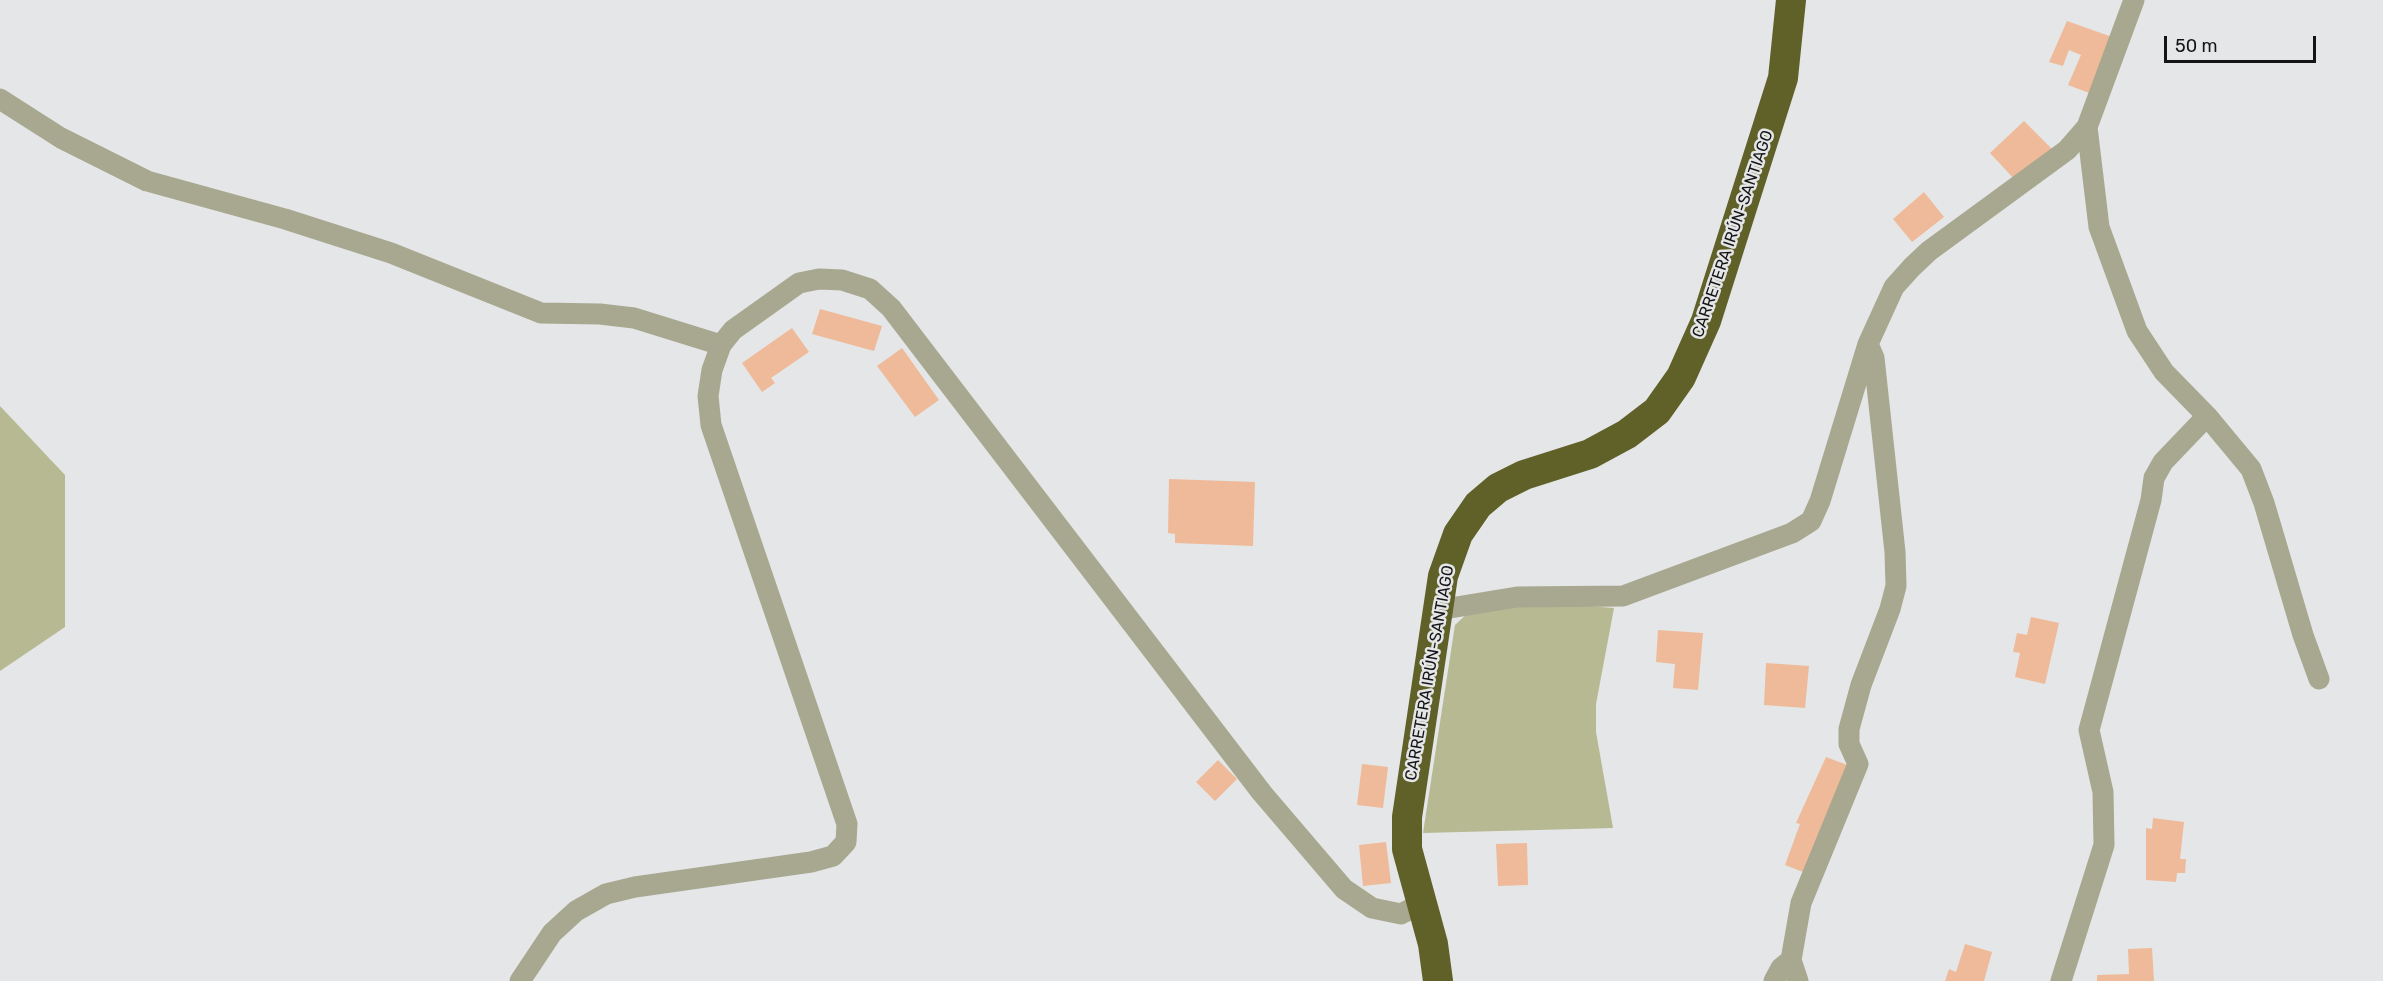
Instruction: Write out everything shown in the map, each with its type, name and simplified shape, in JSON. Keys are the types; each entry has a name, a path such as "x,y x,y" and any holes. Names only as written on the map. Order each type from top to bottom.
{"highway":[{"name":"CARRETERA IRÚN-SANTIAGO","path":"1438,981 1432,944 1407,849 1407,817 1443,576 1458,534 1478,505 1498,488 1524,475 1590,454 1627,434 1657,411 1681,377 1706,321 1783,78 1791,0"}],"street":[{"path":"1438,609 1517,597 1623,596 1792,533 1811,521 1820,501 1868,344 1894,287 1929,251 2067,150 2087,128 2134,0"},
{"path":"0,99 61,138 147,181 285,219 390,253 541,313 600,314 634,318 721,345"},
{"path":"2087,128 2098,227 2138,331 2164,372 2207,417 2251,469 2264,503 2302,635 2319,679"},
{"path":"520,981 552,933 576,911 606,894 634,887 811,862 833,856 846,842 847,824 711,425 708,396 712,369 721,345 733,330 799,284 819,279 842,280 870,289 891,308 1262,793 1344,889 1372,908 1401,914 1420,903"},
{"path":"1797,981 1791,960 1801,903 1858,764 1849,744 1849,729 1896,586 1895,552 1874,358 1868,344"},
{"path":"2061,981 2104,845 2103,792 2089,730 2151,500 2154,478 2163,462 2207,417"},
{"path":"1774,981 1781,968 1791,960"}],"green space":[{"path":"0,406 65,475 65,627 0,671"},
{"path":"1532,602 1614,608 1596,704 1596,732 1613,828 1423,833 1455,625 1469,612"}],"building":[{"path":"2067,21 2115,38 2092,94 2068,85 2081,55 2069,50 2063,66 2049,62"},
{"path":"2024,121 2052,149 2015,180 1990,153"},
{"path":"1924,192 1944,217 1912,242 1893,219"},
{"path":"820,309 882,326 874,351 812,334"},
{"path":"792,328 809,352 771,378 775,383 762,392 742,363"},
{"path":"902,348 939,400 915,417 877,366"},
{"path":"1169,479 1255,482 1253,546 1175,543 1175,534 1168,533"},
{"path":"2031,617 2059,623 2045,684 2015,677 2020,653 2013,652 2017,633 2027,635"},
{"path":"1658,630 1703,633 1698,690 1673,688 1675,664 1656,662"},
{"path":"1766,663 1809,666 1805,708 1764,705"},
{"path":"1826,757 1850,766 1808,874 1785,865 1800,824 1796,823"},
{"path":"1218,760 1237,779 1215,801 1196,782"},
{"path":"1362,764 1388,767 1383,808 1357,805"},
{"path":"2153,818 2184,822 2180,859 2186,859 2185,873 2177,873 2176,882 2146,880 2146,828 2152,829"},
{"path":"1386,842 1391,883 1363,886 1359,845"},
{"path":"1527,843 1528,885 1498,886 1496,844"},
{"path":"1965,944 1992,952 1984,981 1945,981 1949,969 1956,972"},
{"path":"2152,948 2154,981 2097,981 2097,975 2129,974 2128,949"}]}
